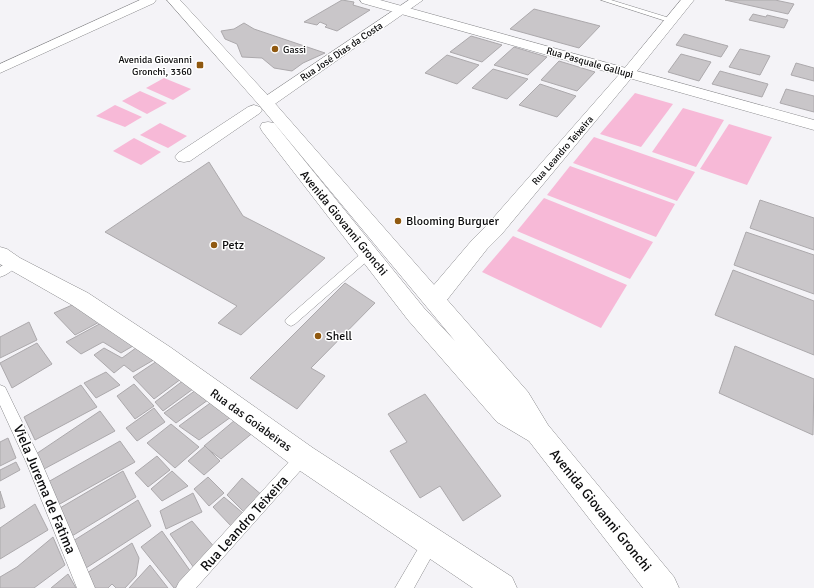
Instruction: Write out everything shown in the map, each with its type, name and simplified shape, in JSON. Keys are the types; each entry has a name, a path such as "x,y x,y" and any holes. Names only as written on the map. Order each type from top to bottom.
{"main road":[{"path":"0,69 150,0"},
{"name":"Avenida Giovanni Gronchi","path":"160,0 184,30 260,106 435,299 519,400 539,433 663,588"},
{"name":"Avenida Giovanni Gronchi","path":"173,0 260,106 362,245 416,314 506,414 539,433"},
{"name":"Rua Pasquale Gallupi","path":"366,0 814,125"},
{"name":"Rua José Dias da Costa","path":"184,157 417,0"},
{"name":"Rua Leandro Teixeira","path":"435,299 480,244 494,230 628,73 688,0"},
{"path":"362,245 375,251 423,303 431,305 435,299"},
{"name":"Rua das Goiabeiras","path":"4,263 80,299 162,354 302,458 500,588"}],"lane":[{"path":"604,0 672,20"},
{"path":"291,321 362,245"},
{"name":"Viela Jurema de Fatima","path":"0,391 14,418 59,520 86,588"},
{"name":"Rua Leandro Teixeira","path":"185,588 302,458"},
{"path":"404,588 431,543"}],"shaded area":[{"path":"164,78 191,89 173,100 146,88"},
{"path":"140,91 167,103 147,114 122,101"},
{"path":"635,93 673,104 641,147 600,134"},
{"path":"115,105 142,117 125,127 96,116"},
{"path":"683,108 724,120 696,167 652,152"},
{"path":"160,123 187,136 168,148 140,135"},
{"path":"729,124 772,137 747,185 700,169"},
{"path":"594,137 695,172 677,201 573,163"},
{"path":"134,138 161,152 141,165 113,151"},
{"path":"570,166 675,204 656,237 547,195"},
{"path":"544,198 653,242 630,279 517,231"},
{"path":"513,236 627,285 601,328 482,272"}],"building":[{"path":"342,0 354,2 353,5 370,10 337,31 325,27 327,25 320,22 317,25 304,22"},
{"path":"725,0 775,0 794,4 788,14"},
{"path":"534,9 600,26 579,48 510,29"},
{"path":"753,14 766,17 767,15 788,20 784,28 749,20"},
{"name":"Gassi","path":"244,23 254,29 325,53 303,63 292,71 274,68 262,58 242,57 237,44 225,39 221,31 234,29"},
{"path":"684,34 728,46 721,57 676,45"},
{"path":"471,36 502,45 482,62 450,52"},
{"path":"514,47 547,57 528,75 494,65"},
{"path":"740,49 770,56 760,75 729,67"},
{"path":"681,54 711,62 699,81 668,72"},
{"path":"447,55 479,65 457,84 425,73"},
{"path":"559,61 595,72 577,91 541,80"},
{"path":"796,63 814,68 814,81 791,75"},
{"path":"493,69 528,79 507,99 472,88"},
{"path":"720,71 768,84 762,97 712,84"},
{"path":"540,84 576,96 557,117 519,105"},
{"path":"786,89 814,96 814,112 780,103"},
{"name":"Petz","path":"209,162 243,216 325,258 241,335 218,323 237,306 105,232"},
{"path":"760,200 814,218 814,250 750,228"},
{"path":"746,232 814,255 814,294 734,265"},
{"path":"733,270 814,301 814,355 715,315"},
{"name":"Shell","path":"345,283 375,303 311,368 325,376 297,409 250,378"},
{"path":"79,302 105,319 75,335 54,313"},
{"path":"105,321 138,343 121,353 103,342 81,354 66,342"},
{"path":"29,322 37,340 0,358 0,337"},
{"path":"37,343 52,364 12,388 0,363"},
{"path":"140,345 157,358 133,372 124,365 114,373 94,355 104,348 122,358"},
{"path":"735,346 814,379 813,435 719,393"},
{"path":"160,359 181,379 154,399 133,377"},
{"path":"106,372 120,385 96,398 84,383"},
{"path":"184,380 193,389 163,411 155,402"},
{"path":"134,384 154,406 135,419 117,396"},
{"path":"81,385 97,407 35,440 24,417"},
{"path":"196,390 208,400 176,423 164,413"},
{"path":"425,394 501,496 463,521 440,486 420,498 390,451 407,442 388,414"},
{"path":"213,401 231,417 199,440 179,426"},
{"path":"154,408 165,422 137,441 126,428"},
{"path":"100,411 115,431 44,469 36,454"},
{"path":"235,420 255,431 221,459 204,446"},
{"path":"171,424 199,447 175,468 147,443"},
{"path":"8,438 16,458 0,466 0,442"},
{"path":"120,441 135,462 58,505 48,482"},
{"path":"205,446 220,461 204,475 188,461"},
{"path":"157,456 170,470 148,487 135,473"},
{"path":"16,462 20,470 0,481 0,470"},
{"path":"123,471 136,497 72,536 60,508"},
{"path":"172,471 188,486 162,501 151,489"},
{"path":"208,477 224,493 209,506 194,489"},
{"path":"242,478 263,496 245,513 227,495"},
{"path":"0,491 5,507 0,509"},
{"path":"193,493 202,512 166,529 160,511"},
{"path":"224,497 244,514 231,526 213,507"},
{"path":"138,500 151,526 86,568 73,541"},
{"path":"35,504 48,530 0,559 0,528"},
{"path":"192,521 216,549 194,568 170,534"},
{"path":"162,531 191,572 176,588 174,588 141,547"},
{"path":"53,537 65,565 34,588 0,588 0,577 17,567"},
{"path":"132,543 139,558 136,576 125,588 116,588 112,584 108,588 92,588 84,575"},
{"path":"150,565 168,588 129,588"},
{"path":"68,574 76,588 51,588"}],"place":[{"name":"Gassi","path":"275,49"},
{"name":"Avenida Giovanni Gronchi, 3360","path":"200,65"},
{"name":"Blooming Burguer","path":"398,221"},
{"name":"Petz","path":"214,245"},
{"name":"Shell","path":"318,336"}]}
